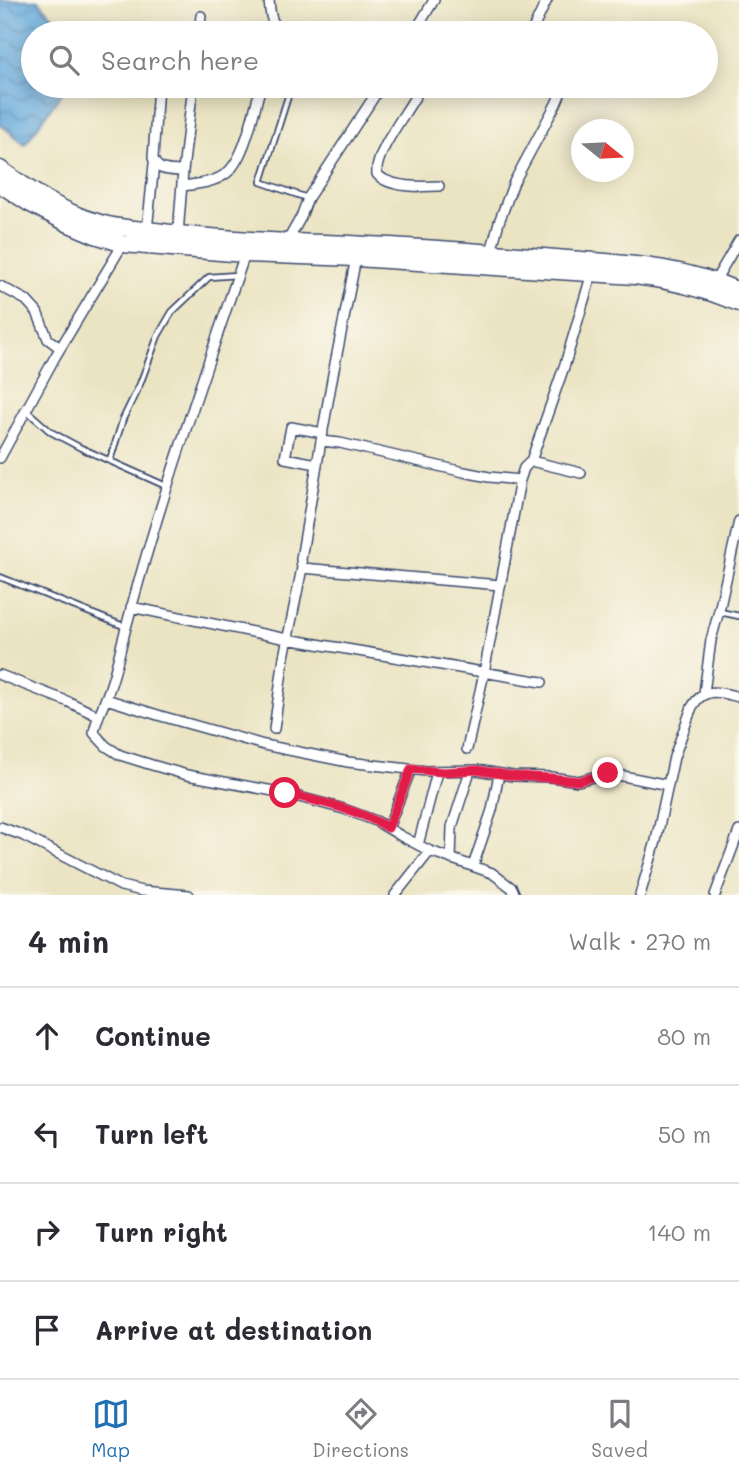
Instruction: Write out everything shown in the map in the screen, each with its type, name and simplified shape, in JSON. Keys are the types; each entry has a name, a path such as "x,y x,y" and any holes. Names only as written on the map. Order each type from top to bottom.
{"highway":[{"path":"0,169 36,194 99,223 248,241 491,252 658,267 715,281 739,291"},
{"path":"0,184 69,224 123,244 245,254 356,258 664,279 710,291 739,303"}],"street":[{"path":"269,0 272,21"},
{"path":"421,21 434,0"},
{"path":"537,21 547,0"},
{"path":"200,21 201,16"},
{"path":"147,230 154,164 156,98"},
{"path":"178,234 192,98"},
{"path":"182,186 212,181 225,175 234,166 242,152 258,98"},
{"path":"287,242 308,198 373,98"},
{"path":"414,98 384,146 376,168 377,174 393,183 420,187 439,186"},
{"path":"491,252 514,182 558,98"},
{"path":"154,164 159,169 183,171"},
{"path":"715,281 739,240"},
{"path":"1,455 60,348 123,244"},
{"path":"245,254 184,432 94,733 106,746 120,755 187,775 285,793 376,821 430,851 492,873 512,888 515,895"},
{"path":"274,729 317,464 356,258"},
{"path":"467,749 520,480 524,468 531,461 565,364 592,273"},
{"path":"0,286 26,300 37,312 48,339 60,348"},
{"path":"317,464 285,458 291,427 340,443 489,477 520,480"},
{"path":"531,461 581,473"},
{"path":"704,693 711,640 739,521"},
{"path":"302,568 500,585"},
{"path":"131,607 287,639 542,682"},
{"path":"0,676 69,702 97,716"},
{"path":"640,895 683,729 692,707 704,693 712,691 739,697"},
{"path":"106,699 264,744 348,762 438,772 470,771 578,781 608,773 668,785"},
{"path":"388,828 411,769"},
{"path":"451,859 452,827 470,771"},
{"path":"418,845 438,772"},
{"path":"473,866 492,810 499,774"},
{"path":"0,827 22,835 121,886 142,891 189,895"},
{"path":"715,895 735,856 739,831"},
{"path":"395,895 430,851"}],"lane":[{"path":"288,98 261,182 308,198"},
{"path":"110,460 123,419 158,336 172,312 209,277 238,275"},
{"path":"26,411 51,432 168,487"},
{"path":"0,577 126,627"},
{"path":"719,611 739,616"}],"water":[{"path":"0,0 38,0 57,21 21,21 21,98 58,98 25,144 0,124"}],"route":[{"path":"285,793 344,809 388,828 411,769 443,772 477,770 578,781 608,773"}]}
